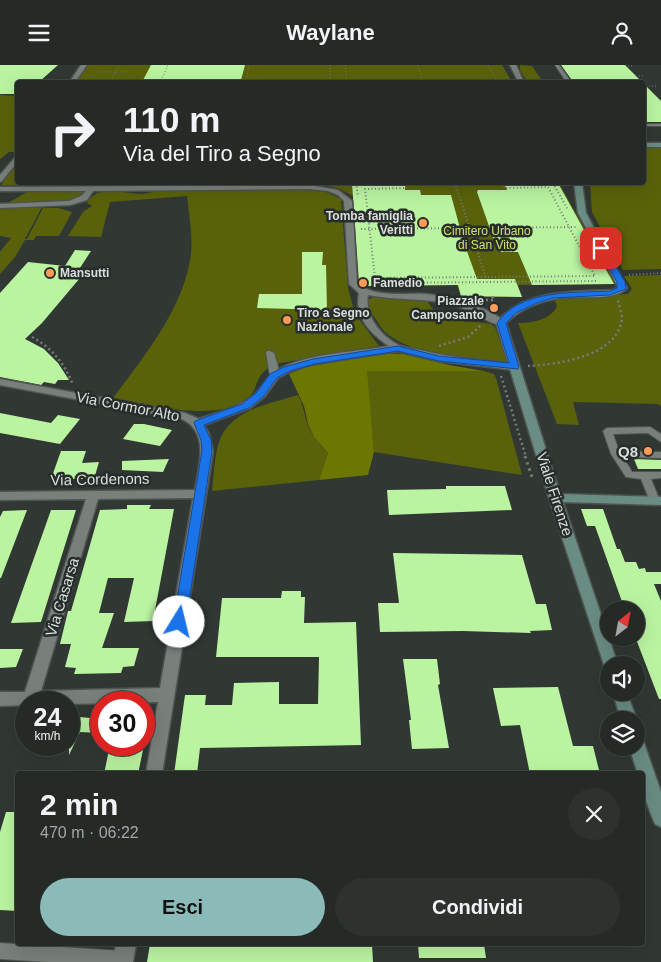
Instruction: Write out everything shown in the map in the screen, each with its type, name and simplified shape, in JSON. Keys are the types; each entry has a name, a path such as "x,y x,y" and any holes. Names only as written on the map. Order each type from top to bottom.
{"street":[{"path":"73,80 84,65"},
{"path":"513,65 520,80"},
{"path":"646,145 661,145"},
{"path":"0,180 15,160"},
{"path":"0,189 309,187 334,191 344,196 348,201 353,284 355,288 364,292 427,297 472,309 501,323 506,316 521,306 553,296 614,293 623,288 582,213 578,185"},
{"path":"0,206 70,203 84,198 92,188"},
{"path":"364,292 362,301 363,311 368,320 383,338 398,349"},
{"name":"Viale Firenze","path":"501,323 555,498 607,656"},
{"path":"199,423 251,403 260,395 274,376 287,369 313,361 398,349 439,358 515,367"},
{"name":"Via Cormor Alto","path":"0,381 178,415 199,423 206,440 207,451 154,771"},
{"name":"Via Cordenons","path":"0,496 200,494"},
{"name":"Via Casarsa","path":"34,691 93,495"},
{"path":"555,498 658,501"},
{"path":"80,697 167,695"},
{"path":"0,699 15,699"},
{"path":"640,756 661,818"}],"lane":[{"path":"557,65 568,80"},
{"path":"646,125 661,125"},
{"path":"270,353 274,366 274,376"},
{"path":"661,439 650,430 607,431 616,454 629,475 661,475"},
{"path":"616,454 661,455"},
{"path":"645,475 658,501"},
{"path":"0,951 124,955"}],"path":[{"path":"112,80 120,65"},
{"path":"161,80 168,65"},
{"path":"246,80 249,65"},
{"path":"330,65 330,80"},
{"path":"345,65 346,80"},
{"path":"418,65 422,80"},
{"path":"488,65 497,80"},
{"path":"99,72 128,72"},
{"path":"639,76 644,76"},
{"path":"650,86 656,86"},
{"path":"357,185 358,203"},
{"path":"406,185 406,188 365,189 375,278 595,276 571,227 548,187 505,188 503,185"},
{"path":"455,185 486,278"},
{"path":"555,185 568,210"},
{"path":"573,219 578,227"},
{"path":"368,229 571,227"},
{"path":"360,229 361,238"},
{"path":"617,275 661,273"},
{"path":"375,283 597,281"},
{"path":"515,367 565,363 603,346 619,331 623,321 620,303 614,293"},
{"path":"492,296 494,300"},
{"path":"433,346 464,339 473,334 483,323"},
{"path":"32,337 53,351 64,363 74,387 70,395"},
{"path":"498,366 532,477"}],"green space":[{"path":"88,65 502,65 511,80 77,80"},
{"path":"520,65 532,66 542,80 526,80 520,70"},
{"path":"0,95 15,96 15,150 9,152 0,159"},
{"path":"646,147 661,147 661,269 623,270 592,212 590,185 646,185"},
{"name":"Cimitero Urbano di San Vito","path":"15,165 15,185 1,185"},
{"name":"Cimitero Urbano di San Vito","path":"326,185 560,185 616,284 518,285 522,297 461,297 457,285 359,286 353,196 340,189"},
{"path":"295,189 326,192 341,199 348,288 355,314 379,346 280,363 263,373 248,398 235,406 219,410 182,410 113,398 150,348 172,312 187,274 192,240 187,196 110,202 101,237 68,236 83,212 92,206 87,203 91,197 111,191 146,194 161,190"},
{"path":"83,190 82,196 69,202 6,204 29,191"},
{"path":"42,207 25,239 27,239 43,208 58,208 72,212 59,236 36,236 34,240 25,240 15,257 0,274 0,252 11,238 0,236 0,208"},
{"path":"661,275 661,406 658,404 573,402 579,425 557,424 518,323 546,318 557,306 554,298 628,294 632,289 624,276"},
{"path":"375,296 427,300 432,308 446,317 491,324 495,327 507,362 441,355 409,346 395,339 383,330 368,308 366,301"},
{"path":"384,353 403,354 484,371 367,371 374,452 368,475 319,480 328,453 314,437 308,424 304,406 289,374 306,367"},
{"path":"366,371 484,371 494,374 522,475 374,452"},
{"path":"298,395 311,431 328,453 319,480 212,491 217,448 224,431 232,422 252,409"}],"building":[{"path":"0,65 58,65 41,80 15,80 15,94 0,94"},
{"path":"151,65 245,65 241,80 143,80"},
{"path":"561,65 625,65 640,80 572,80"},
{"path":"646,86 661,101 661,122 646,122"},
{"path":"352,185 405,185 405,190 420,190 421,195 451,195 464,243 477,279 515,279 522,297 461,296 458,285 365,286 359,282"},
{"path":"505,185 559,185 614,284 532,285 518,252 501,252 497,243 495,243 477,192 478,190 507,190"},
{"path":"75,250 91,251 78,271 85,272 42,323 25,339 44,349 58,363 69,380 58,380 55,384 44,382 41,385 0,377 0,293 28,262 65,266"},
{"path":"302,252 323,252 322,265 326,265 327,310 257,308 259,294 302,294"},
{"path":"0,413 51,423 58,415 80,419 60,444 0,433"},
{"path":"134,424 144,424 172,430 160,446 123,439"},
{"path":"61,451 86,451 82,463 99,462 94,479 51,479"},
{"path":"169,459 163,472 122,470 122,461"},
{"path":"634,459 661,460 661,469 638,469"},
{"path":"446,486 505,486 512,510 389,515 387,490 446,489"},
{"path":"127,505 151,505 149,509 174,509 153,621 124,622 134,578 108,578 99,613 114,613 102,648 139,648 134,666 123,667 121,673 74,674 76,668 65,667 71,644 60,644 68,611 71,611 100,510 127,509"},
{"path":"581,509 603,509 617,549 620,549 625,562 636,562 639,569 645,568 646,572 661,572 661,584 654,584 661,601 661,699 659,699 645,662 645,656 643,656 639,646 645,646 645,601 622,601 595,526 587,526"},
{"path":"27,510 0,578 0,517 3,511"},
{"path":"51,510 76,510 41,622 11,623"},
{"path":"393,553 522,555 536,604 546,604 552,630 530,631 531,633 463,631 380,632 378,603 399,603"},
{"path":"282,591 301,591 301,597 305,597 304,623 356,622 361,745 200,748 197,771 174,771 185,695 206,695 205,705 232,705 234,683 279,682 279,704 318,704 319,657 216,657 222,598 281,598"},
{"path":"0,649 23,649 16,667 0,668"},
{"path":"403,659 437,659 440,684 438,685 449,748 412,749 409,720 411,720"},
{"path":"558,687 573,746 593,746 599,771 529,771 520,725 501,726 493,688"},
{"path":"80,717 90,718 90,732 80,732"},
{"path":"108,756 142,756 139,771 105,771"},
{"path":"6,812 15,812 15,911 0,910 0,832"},
{"path":"150,946 372,946 373,962 147,962"},
{"path":"418,946 484,946 486,958 419,958"}],"place":[{"name":"Tomba famiglia Veritti","path":"423,223"},
{"name":"Mansutti","path":"50,273"},
{"name":"Famedio","path":"363,283"},
{"name":"Piazzale Camposanto","path":"494,308"},
{"name":"Tiro a Segno Nazionale","path":"287,320"},
{"name":"Q8","path":"648,451"}],"route":[{"path":"179,622 207,451 206,440 199,423 246,406 260,395 269,380 280,371 313,361 398,349 439,358 515,367 501,323 506,316 521,306 553,296 610,293 617,292 623,288 601,248"}]}
